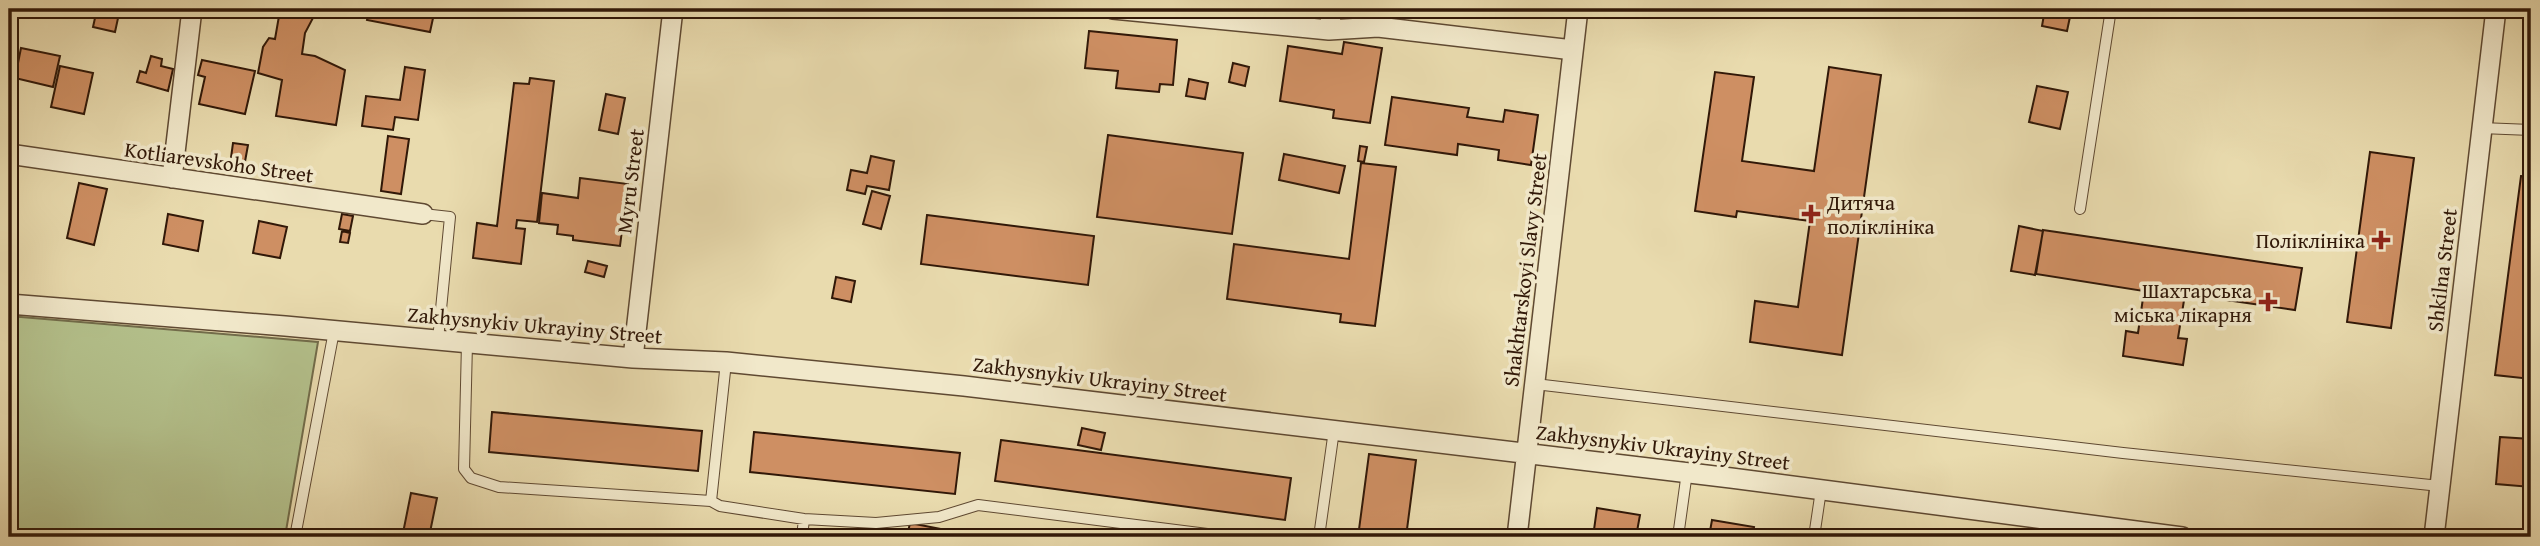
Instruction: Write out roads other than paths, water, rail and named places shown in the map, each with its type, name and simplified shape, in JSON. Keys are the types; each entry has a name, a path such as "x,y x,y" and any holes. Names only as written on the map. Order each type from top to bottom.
{"street":[{"path":"172,178 192,9"},
{"name":"Myru Street","path":"633,358 673,9"},
{"path":"1113,9 1329,30 1378,27 1573,50"},
{"path":"1329,30 1332,9"},
{"name":"Shakhtarskoyi Slavy Street","path":"1517,537 1578,9"},
{"name":"Shkilna Street","path":"2434,537 2496,9"},
{"name":"Kotliarevskoho Street","path":"9,154 423,214"},
{"name":"Zakhysnykiv Ukrayiny Street","path":"9,304 633,358 726,362 964,386 1687,472 2182,537"}],"lane":[{"path":"2080,209 2110,9"},
{"path":"2481,128 2531,130"},
{"path":"423,214 450,217 438,340"},
{"path":"295,537 334,331"},
{"path":"467,343 464,469 471,478 499,487 711,502 720,506 804,519 876,523 939,517 978,505 1231,537"},
{"path":"711,502 726,362"},
{"path":"1535,384 2123,453 2440,486"},
{"path":"1319,537 1334,430"},
{"path":"1678,537 1687,472"},
{"path":"1814,537 1821,490"},
{"path":"802,537 804,519"}],"place":[{"name":"Дитяча поліклініка","path":"1811,214"},
{"name":"Поліклініка","path":"2381,240"},
{"name":"Шахтарська міська лікарня","path":"2268,302"}]}
